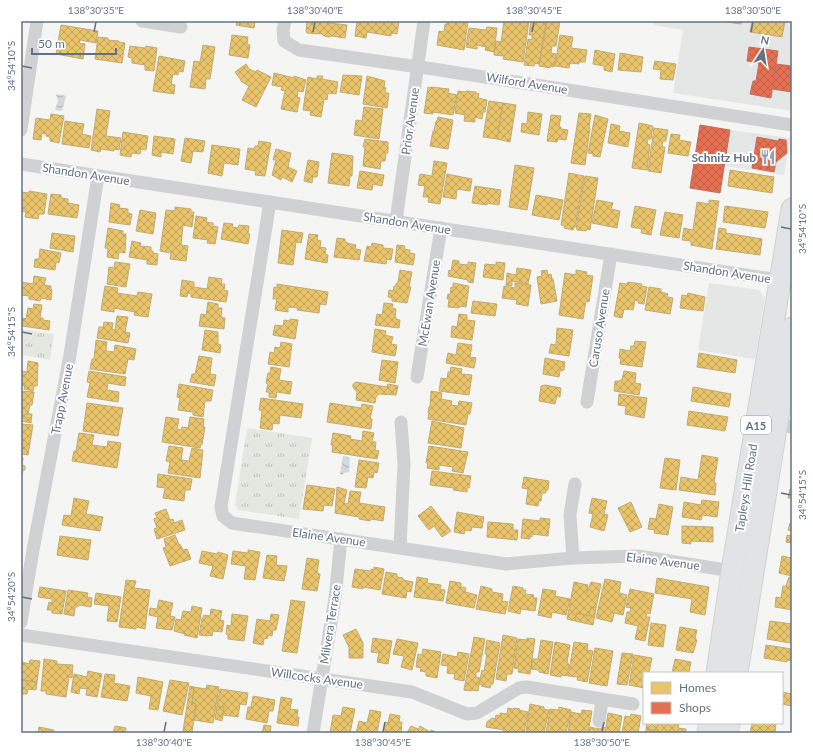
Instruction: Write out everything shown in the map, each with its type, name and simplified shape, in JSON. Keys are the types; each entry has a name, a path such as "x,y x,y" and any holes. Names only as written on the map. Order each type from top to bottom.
{"main road":[{"name":"Tapleys Hill Road","path":"717,672 732,571 775,424 792,209"},
{"name":"Tapleys Hill Road","path":"737,672 775,424 792,328"}],"street":[{"path":"21,130 37,21"},
{"path":"142,21 181,27"},
{"name":"Wilford Avenue","path":"285,21 283,30 284,41 298,50 418,66 792,125"},
{"name":"Prior Avenue","path":"396,221 424,21"},
{"name":"Shandon Avenue","path":"21,164 786,281"},
{"name":"Trapp Avenue","path":"21,622 70,355 98,176"},
{"name":"Elaine Avenue","path":"270,202 221,507 223,516 232,523 506,564 574,558 638,556 753,574"},
{"name":"McEwan Avenue","path":"417,377 441,228"},
{"name":"Caruso Avenue","path":"587,402 611,254"},
{"path":"400,548 404,464 401,422"},
{"path":"574,558 570,515 575,484"},
{"name":"Milvera Terrace","path":"312,733 335,598 341,539"},
{"name":"Willcocks Avenue","path":"21,634 412,692 467,714 477,713 519,688 633,704"},
{"path":"599,721 602,700"}],"shaded area":[{"path":"654,21 792,21 792,111 673,93 683,30 653,25"},
{"path":"730,130 790,138 784,175 725,166"},
{"path":"709,283 759,290 765,298 755,359 698,350"}],"green space":[{"path":"21,329 54,334 50,360 21,355"},
{"path":"247,428 312,438 299,519 238,510 235,505"}],"water":[{"path":"56,95 66,96 62,111 55,110 58,101"},
{"path":"343,456 350,458 349,472 342,475 340,474"}],"building: Homes":[{"path":"237,21 255,21 254,28 236,25"},
{"path":"307,21 330,21 330,23 347,25 345,38 307,33"},
{"path":"357,21 399,21 397,34 391,33 391,36 367,32 366,38 355,36"},
{"path":"447,21 468,21 464,50 437,45 439,31 444,32"},
{"path":"504,21 529,21 523,62 503,59 504,56 494,55 496,41 501,42"},
{"path":"531,21 546,23 539,64 535,63 534,66 524,65 528,39 532,40 532,35 529,35"},
{"path":"547,21 560,21 556,46 552,46 551,53 556,54 554,67 550,66 550,68 539,66"},
{"path":"719,21 742,21 741,24"},
{"path":"752,21 785,21 782,37 750,32"},
{"path":"61,25 98,31 96,43 80,40 79,43 85,44 83,59 56,54"},
{"path":"487,27 497,28 494,52 485,50 486,47 477,45 477,49 466,47 469,28 486,30"},
{"path":"232,35 248,37 247,44 250,45 248,58 229,55"},
{"path":"560,35 573,37 571,48 587,50 585,62 579,62 579,64 570,63 569,68 555,66"},
{"path":"98,37 125,43 122,63 95,59"},
{"path":"203,45 215,47 210,79 206,79 205,89 190,87 194,61 200,62"},
{"path":"130,46 157,48 154,71 145,70 145,65 132,63 132,58 128,57"},
{"path":"595,50 615,54 612,72 604,70 604,66 593,64"},
{"path":"620,53 643,57 641,72 618,70"},
{"path":"159,56 185,61 183,72 179,71 178,75 173,74 171,84 175,85 174,94 153,91"},
{"path":"655,61 676,64 673,80 660,79 661,70 653,69"},
{"path":"246,64 249,69 256,72 257,70 271,77 256,107 242,100 249,86 242,82 235,72"},
{"path":"274,73 294,78 294,76 306,80 303,92 298,91 297,97 300,98 297,112 281,109 285,91 281,90 282,87 272,85"},
{"path":"343,75 362,76 359,95 340,92"},
{"path":"317,76 323,76 322,79 338,82 336,94 328,93 327,100 324,99 321,117 310,115 311,111 303,110 308,77 317,79"},
{"path":"367,76 385,81 385,93 389,93 387,108 363,104"},
{"path":"428,87 449,89 448,93 457,95 453,115 433,112 433,114 424,113"},
{"path":"458,91 476,92 479,94 478,98 487,100 482,119 475,117 475,122 464,121 465,115 455,113"},
{"path":"489,101 503,103 497,139 483,137"},
{"path":"503,103 516,105 510,142 497,139"},
{"path":"364,107 383,109 379,139 354,135 356,120 362,121"},
{"path":"97,109 110,111 106,136 121,138 119,150 114,149 114,151 101,149 100,152 91,150"},
{"path":"528,112 542,114 539,135 521,132 522,123 527,124"},
{"path":"579,113 591,114 585,165 571,163"},
{"path":"51,114 64,116 59,143 50,141 50,137 42,133 41,140 33,139 36,118 50,120"},
{"path":"551,115 561,116 559,127 561,127 561,129 568,130 566,140 558,139 557,142 547,141"},
{"path":"595,115 608,119 600,157 593,156 593,154 588,153"},
{"path":"438,117 453,120 448,149 430,146"},
{"path":"65,121 84,124 82,134 91,136 89,148 62,144"},
{"path":"639,123 653,126 651,139 648,139 647,144 650,145 647,170 632,168"},
{"path":"611,124 620,126 619,131 630,133 628,147 608,143"},
{"path":"654,128 668,130 666,141 663,141 662,147 665,147 661,173 648,171"},
{"path":"123,132 148,136 146,150 141,149 140,154 132,153 131,157 120,155"},
{"path":"671,134 680,135 679,140 691,142 688,156 668,153"},
{"path":"154,136 175,139 173,154 161,152 161,157 152,155"},
{"path":"185,138 205,141 203,152 193,151 191,163 181,161"},
{"path":"365,139 388,142 388,153 386,153 385,161 381,161 380,169 363,166 365,147 363,147"},
{"path":"259,141 271,143 265,176 255,175 256,171 245,169 248,148 254,149 255,146 258,146"},
{"path":"212,145 240,149 238,165 224,163 222,176 208,173"},
{"path":"276,149 291,153 288,167 297,171 292,182 282,177 281,180 272,175 276,160 273,160"},
{"path":"332,153 353,156 352,176 350,176 349,186 328,183"},
{"path":"308,160 319,162 317,177 313,177 312,183 304,181"},
{"path":"434,161 447,163 440,204 428,202 429,197 423,197 425,186 418,185 420,174 432,176"},
{"path":"515,165 534,168 527,210 509,207"},
{"path":"730,170 774,177 772,193 728,186"},
{"path":"360,171 384,175 382,186 373,184 372,190 357,188"},
{"path":"569,173 584,176 575,227 573,230 564,228 565,226 561,225"},
{"path":"447,174 472,179 470,191 457,189 456,199 443,197"},
{"path":"585,176 598,178 590,230 587,229 586,231 577,230 576,228"},
{"path":"475,186 501,190 499,205 472,203"},
{"path":"29,191 47,194 44,214 39,214 38,219 25,217 26,212 22,211 21,192 29,193"},
{"path":"51,194 61,195 61,198 68,199 68,203 79,205 77,218 48,214"},
{"path":"536,195 563,200 559,220 532,215"},
{"path":"597,200 613,203 611,209 620,211 617,228 592,223"},
{"path":"709,200 719,201 712,249 691,245 691,241 682,240 684,228 693,230 697,202 709,204"},
{"path":"111,203 120,205 119,208 128,209 128,213 132,214 130,225 109,222"},
{"path":"635,206 656,210 651,235 641,233 642,229 631,227"},
{"path":"725,206 768,212 765,228 723,222"},
{"path":"175,207 191,209 191,212 194,212 192,227 183,225 181,245 188,246 186,261 170,259 171,253 160,251 166,210 175,211"},
{"path":"140,210 156,213 153,234 136,231"},
{"path":"665,212 683,215 679,238 660,235"},
{"path":"196,216 207,218 206,222 213,223 213,226 218,227 215,244 207,243 208,240 193,238"},
{"path":"224,223 233,224 232,227 238,228 239,225 249,226 248,234 250,234 248,244 221,239"},
{"path":"108,228 123,231 123,234 126,234 125,253 119,252 118,259 107,257 108,249 105,248"},
{"path":"719,228 726,229 726,233 762,239 760,255 716,249"},
{"path":"282,230 303,233 301,243 296,242 293,265 278,263"},
{"path":"52,233 75,236 73,252 50,248"},
{"path":"309,234 318,235 317,240 321,241 320,247 326,248 325,254 328,255 327,263 305,259"},
{"path":"337,238 345,239 345,242 356,245 355,249 361,250 359,260 334,257"},
{"path":"132,241 141,243 140,246 151,247 151,251 153,251 153,253 158,254 157,265 147,264 147,260 129,257"},
{"path":"372,243 383,245 383,248 393,249 391,260 387,259 386,264 364,261 367,246 371,247"},
{"path":"397,245 405,246 404,249 410,250 410,253 415,254 413,265 395,262"},
{"path":"40,249 61,253 59,263 56,262 55,270 34,267 35,259 39,259"},
{"path":"453,260 459,261 459,264 468,265 468,262 476,263 473,283 468,282 468,280 448,276 449,270 451,271"},
{"path":"115,262 130,264 126,287 107,284 109,267 114,268"},
{"path":"496,262 505,263 503,280 483,277 485,264 496,265"},
{"path":"517,268 531,270 528,284 512,281 512,286 506,285 507,273 516,275"},
{"path":"400,270 412,272 409,287 411,287 407,303 392,301 392,298 388,297 389,290 393,291 394,286 395,287 398,282"},
{"path":"547,270 548,275 551,274 553,279 557,301 541,304 537,277 542,276 541,271"},
{"path":"576,270 587,272 586,275 593,276 589,302 586,301 583,319 559,315 565,273 576,275"},
{"path":"34,276 46,278 44,285 51,286 51,300 41,298 40,301 29,299 29,296 21,295 21,282 33,284"},
{"path":"209,277 222,279 221,284 225,284 224,290 228,291 226,302 191,297 191,294 188,293 187,297 180,296 182,280 194,282 194,287 207,289"},
{"path":"628,282 642,284 641,286 647,287 644,304 638,303 638,301 635,300 633,310 624,309 622,318 614,316 620,283 627,284"},
{"path":"453,283 469,286 466,307 448,307 448,294 450,295 451,287 453,288"},
{"path":"515,283 531,285 528,306 516,304 517,300 502,298 504,286 515,288"},
{"path":"277,284 328,292 326,305 320,304 319,313 297,310 298,308 288,307 288,312 275,310 277,299 273,299 274,287 277,288"},
{"path":"105,286 118,288 117,293 137,296 138,292 152,294 148,317 134,315 135,312 114,308 114,312 101,310"},
{"path":"649,287 661,289 661,292 668,294 667,297 673,298 670,314 645,310"},
{"path":"688,293 705,297 703,311 680,308 682,295 687,296"},
{"path":"473,301 497,304 495,316 471,313"},
{"path":"208,302 218,304 218,308 222,308 221,317 225,318 224,329 199,326 201,314 206,315"},
{"path":"384,303 393,304 392,308 396,309 395,317 396,319 400,320 399,328 375,325 377,314 382,315"},
{"path":"34,304 42,305 40,318 50,321 49,330 22,326 23,318 26,319 28,308 33,309"},
{"path":"459,314 467,315 467,320 475,321 472,340 451,337 452,326 457,327"},
{"path":"117,316 128,317 125,332 130,333 128,343 97,338 99,327 103,327 104,322 113,323 112,329 115,330"},
{"path":"290,319 298,320 295,339 273,335 275,325 283,326 284,320 290,321"},
{"path":"557,328 573,330 569,356 549,353 551,344 556,345"},
{"path":"375,329 386,331 385,335 393,337 391,344 397,345 395,356 372,352"},
{"path":"205,330 218,332 218,344 221,345 220,353 202,350"},
{"path":"96,340 107,342 106,351 114,352 115,345 136,349 134,360 128,359 125,374 90,369 92,359 94,359"},
{"path":"635,341 646,342 642,367 620,364 620,349 630,351 631,346 634,346"},
{"path":"281,342 292,344 289,367 268,364 270,352 274,353 275,347 280,348"},
{"path":"458,343 472,345 470,357 476,358 474,368 446,363 448,353 456,355"},
{"path":"699,353 737,360 735,373 697,367"},
{"path":"199,356 212,358 210,374 216,375 214,386 190,382 192,374 195,374"},
{"path":"545,358 565,362 564,370 560,371 559,377 543,374"},
{"path":"382,360 398,362 395,383 379,380"},
{"path":"28,361 38,363 37,386 34,386 33,391 24,389 25,386 21,385 21,371 27,372"},
{"path":"271,367 281,369 279,380 292,382 290,394 277,392 276,398 269,397 269,392 266,392 268,384 266,383"},
{"path":"451,367 462,369 461,374 472,375 469,395 439,391 441,378 447,379 448,372 450,372"},
{"path":"89,371 126,377 125,386 108,383 107,390 119,392 118,402 87,397 90,383 87,382"},
{"path":"624,371 636,373 635,383 641,384 639,395 614,391 615,381 622,380"},
{"path":"356,382 387,387 388,384 398,386 396,395 379,394 376,397 375,403 356,400 357,391 353,387 353,384"},
{"path":"179,384 213,390 211,401 205,401 203,417 193,415 193,412 178,410 180,398 177,397"},
{"path":"545,385 561,388 560,397 557,396 555,404 539,401 541,386"},
{"path":"693,387 731,394 729,407 691,401"},
{"path":"21,391 34,392 32,405 30,405 28,414 32,414 31,423 21,421"},
{"path":"431,391 442,393 441,399 452,401 451,405 458,406 459,401 472,403 466,425 428,419"},
{"path":"619,394 647,398 644,418 625,414 626,406 618,405"},
{"path":"261,398 303,404 301,418 280,415 279,424 273,423 272,430 260,428 262,411 259,410"},
{"path":"87,403 123,408 118,436 83,431"},
{"path":"330,403 361,408 362,404 373,406 370,419 372,419 371,429 327,422"},
{"path":"689,411 728,417 725,431 687,425"},
{"path":"166,417 179,419 177,429 181,430 182,427 188,428 190,417 204,419 203,427 205,427 202,445 201,444 200,448 162,442"},
{"path":"432,421 464,428 461,448 428,443"},
{"path":"21,424 33,425 28,455 21,454"},
{"path":"363,431 374,433 372,442 376,442 375,450 379,451 377,459 332,452 333,445 331,445 333,433 351,436 350,439 362,441"},
{"path":"79,433 94,435 92,445 107,447 108,441 121,443 117,468 72,461 74,451 76,451"},
{"path":"169,446 183,448 181,460 189,461 192,448 203,450 200,478 168,473 170,462 166,461"},
{"path":"429,446 468,452 463,473 452,471 453,467 439,465 439,470 427,468 428,463 426,463"},
{"path":"702,455 718,458 714,483 716,483 715,495 679,490 681,477 698,480"},
{"path":"21,458 23,458 22,465 25,466 25,470 23,470 22,475"},
{"path":"665,458 680,460 676,490 660,488"},
{"path":"359,460 379,463 377,473 374,472 373,478 368,477 366,488 355,487"},
{"path":"432,471 471,476 467,492 453,490 454,488 430,485"},
{"path":"158,474 192,479 190,490 185,490 184,501 163,498 165,488 157,487"},
{"path":"524,477 549,481 548,490 546,490 546,493 542,493 541,501 539,501 538,506 526,504 528,489 522,488"},
{"path":"307,485 335,489 332,506 324,505 323,511 303,509"},
{"path":"337,487 347,490 344,503 348,504 350,491 361,492 359,503 385,507 383,521 371,519 370,521 359,519 359,517 335,513"},
{"path":"790,489 792,490 792,498 788,498"},
{"path":"74,498 89,501 86,514 103,517 100,531 62,525 64,515 71,516"},
{"path":"592,498 607,501 604,514 608,515 604,531 590,527 593,514 589,513"},
{"path":"702,500 719,502 717,517 702,515 701,520 682,517 684,502 701,505"},
{"path":"631,502 642,527 630,532 618,508"},
{"path":"659,504 673,507 668,535 654,533 655,530 648,529 650,518 656,519"},
{"path":"431,506 451,531 442,537 434,526 429,530 418,516"},
{"path":"166,509 170,520 173,519 174,523 182,520 185,530 157,539 154,529 157,528 154,519 157,518 155,513"},
{"path":"457,512 484,517 482,528 472,527 471,531 465,530 464,534 454,532"},
{"path":"540,518 550,519 548,536 532,534 530,539 521,538 523,519 540,521"},
{"path":"488,522 513,524 513,530 518,530 517,540 487,537"},
{"path":"790,523 792,523 792,531 788,530"},
{"path":"682,526 713,527 713,542 691,541 691,544 682,543"},
{"path":"175,535 183,550 187,549 191,559 170,566 163,548 166,547 164,539"},
{"path":"787,535 792,536 792,543 786,542"},
{"path":"60,536 91,540 88,560 57,555"},
{"path":"248,550 260,552 255,580 244,579 246,566 231,564 233,551 248,553"},
{"path":"202,551 217,554 218,552 228,555 223,579 210,576 213,566 199,563"},
{"path":"267,555 277,556 276,565 287,566 284,581 263,578"},
{"path":"782,556 792,558 792,576 779,573"},
{"path":"307,558 319,560 317,573 320,574 317,591 302,589"},
{"path":"374,567 384,569 380,590 352,587 355,569 371,571 371,569 374,570"},
{"path":"386,572 397,574 397,577 403,578 403,580 413,582 411,592 407,591 406,598 382,594"},
{"path":"417,577 428,579 427,583 441,585 440,589 445,590 443,601 414,597"},
{"path":"789,577 792,578 792,610 775,607 776,597 781,598 783,586 786,586"},
{"path":"657,578 709,587 705,615 690,612 692,599 655,593"},
{"path":"605,579 621,582 619,593 627,595 623,615 614,613 612,622 596,618"},
{"path":"126,580 136,581 134,588 150,590 145,629 136,627 136,629 119,627"},
{"path":"450,581 461,583 461,587 466,588 465,592 477,595 474,608 446,603"},
{"path":"574,582 588,585 587,593 591,582 601,584 596,608 591,607 589,616 577,613 575,621 567,619"},
{"path":"481,586 492,589 492,592 503,594 502,601 508,602 505,614 476,609"},
{"path":"513,586 523,588 523,590 526,590 525,594 534,595 533,598 537,598 535,611 521,609 520,614 508,611"},
{"path":"40,587 66,591 62,614 52,613 52,610 47,610 49,602 52,603 52,599 38,597"},
{"path":"543,589 556,591 555,596 570,599 566,615 552,612 551,618 538,615"},
{"path":"630,589 654,594 650,614 647,613 646,617 650,617 645,641 635,639 638,626 625,623 627,612 630,612 631,608 626,607"},
{"path":"68,590 88,593 87,597 92,598 91,607 80,605 75,608 74,616 64,614"},
{"path":"96,593 121,597 117,622 107,621 109,606 94,604"},
{"path":"159,600 173,603 170,616 175,617 172,630 156,628 158,617 149,615 150,608 157,609"},
{"path":"291,600 305,602 297,653 282,651"},
{"path":"192,606 202,608 197,638 174,631 176,619 181,620 183,611 191,612"},
{"path":"591,607 596,608 593,625 575,621 577,613 589,616"},
{"path":"211,609 222,611 220,620 224,621 222,632 213,631 212,636 199,635 202,618 204,615 210,616"},
{"path":"232,614 248,616 244,641 228,639 228,635 226,634 227,625 231,626"},
{"path":"271,614 279,615 276,630 273,630 272,636 268,635 268,638 264,639 263,645 253,643 257,619 270,621"},
{"path":"770,621 792,624 790,643 767,639"},
{"path":"651,623 666,625 663,647 648,645"},
{"path":"680,627 697,630 695,639 697,640 693,653 676,650"},
{"path":"356,629 363,643 363,658 349,658 349,647 343,635"},
{"path":"503,635 517,638 512,674 507,674 506,681 496,679"},
{"path":"474,637 485,639 479,672 476,672 476,677 480,678 478,691 464,690"},
{"path":"373,638 392,641 388,664 377,662 379,653 371,652"},
{"path":"527,638 535,639 530,674 518,672 519,669 514,668 518,639 527,640"},
{"path":"397,639 418,643 412,670 401,667 404,656 393,654"},
{"path":"487,640 500,643 493,684 491,684 490,688 479,684 482,670 484,671 487,654 485,654"},
{"path":"541,640 553,642 548,674 539,672 539,670 531,669 533,659 538,659"},
{"path":"555,642 570,645 567,663 569,664 567,676 561,675 561,677 550,675"},
{"path":"574,642 588,644 587,650 593,651 587,682 577,680 578,677 568,676"},
{"path":"766,645 792,649 792,661 787,660 787,662 764,658"},
{"path":"595,648 613,651 607,686 589,683"},
{"path":"423,649 441,652 437,678 426,676 426,672 420,671 421,668 416,667 418,654 422,655"},
{"path":"458,652 469,654 464,681 454,679 455,674 447,673 448,666 441,665 443,654 457,657"},
{"path":"622,653 633,654 627,685 617,684"},
{"path":"634,655 652,658 649,672 643,672 643,688 629,685"},
{"path":"44,659 57,661 57,664 73,665 72,678 69,677 66,697 46,694 46,691 41,691"},
{"path":"675,659 691,662 689,672 672,672"},
{"path":"30,660 40,661 37,682 21,680 22,662 29,664"},
{"path":"88,671 102,674 97,697 86,695 87,689 80,688 79,694 71,692 74,674 87,677"},
{"path":"105,674 115,675 114,683 130,686 127,701 101,697"},
{"path":"138,677 163,682 158,710 149,709 151,696 136,693"},
{"path":"21,680 37,682 36,690 28,689 27,694 21,694"},
{"path":"170,680 189,683 182,715 163,711"},
{"path":"207,685 219,687 213,723 194,720 196,704 192,703 194,687 206,689"},
{"path":"190,686 194,687 192,703 196,704 192,733 183,731"},
{"path":"220,689 248,693 246,705 240,704 238,717 223,715 224,707 217,706"},
{"path":"783,692 792,694 792,706 783,704"},
{"path":"253,696 275,700 273,711 269,711 267,723 246,719 248,707 251,707"},
{"path":"281,697 292,699 290,709 298,710 298,726 277,723"},
{"path":"530,704 544,707 544,709 549,710 544,733 533,733 526,731"},
{"path":"217,706 224,707 222,721 215,719"},
{"path":"343,707 355,709 350,733 330,733 333,715 341,716"},
{"path":"559,707 571,710 566,733 546,733 550,709 558,710"},
{"path":"508,708 520,709 519,710 528,712 524,733 503,733 504,730 486,727 487,722 492,718 495,719 496,715 500,716 500,713 507,714"},
{"path":"370,710 381,712 377,733 356,733 359,721 367,723"},
{"path":"582,710 592,711 588,733 568,733 571,712 581,714"},
{"path":"608,713 622,716 619,733 589,733 590,727 599,729 602,727 606,728"},
{"path":"390,714 400,716 399,722 402,722 401,733 383,733 385,722 388,723"},
{"path":"631,714 641,716 638,733 622,733 625,716 630,717"},
{"path":"647,724 679,724 678,728 686,729 686,733 673,733 667,731 667,733 646,729"},
{"path":"752,724 776,724 775,733 750,732"},
{"path":"264,725 271,726 270,733 262,733"},
{"path":"115,726 126,728 125,733 113,733"},
{"path":"411,726 418,729 420,726 430,732 431,730 438,733 407,733"},
{"path":"39,727 54,730 53,733 38,733"},
{"path":"646,730 658,732 645,733"}],"building: Shops":[{"path":"749,47 778,51 771,98 750,94 753,81 756,81 759,63 747,61"},
{"path":"776,64 792,66 792,92 772,89"},
{"path":"700,125 730,130 720,193 690,188"},
{"name":"Schnitz Hub","path":"757,137 778,141 779,139 786,140 787,153 776,162 774,172 752,168"}],"place":[{"name":"Schnitz Hub","path":"768,157"}]}
